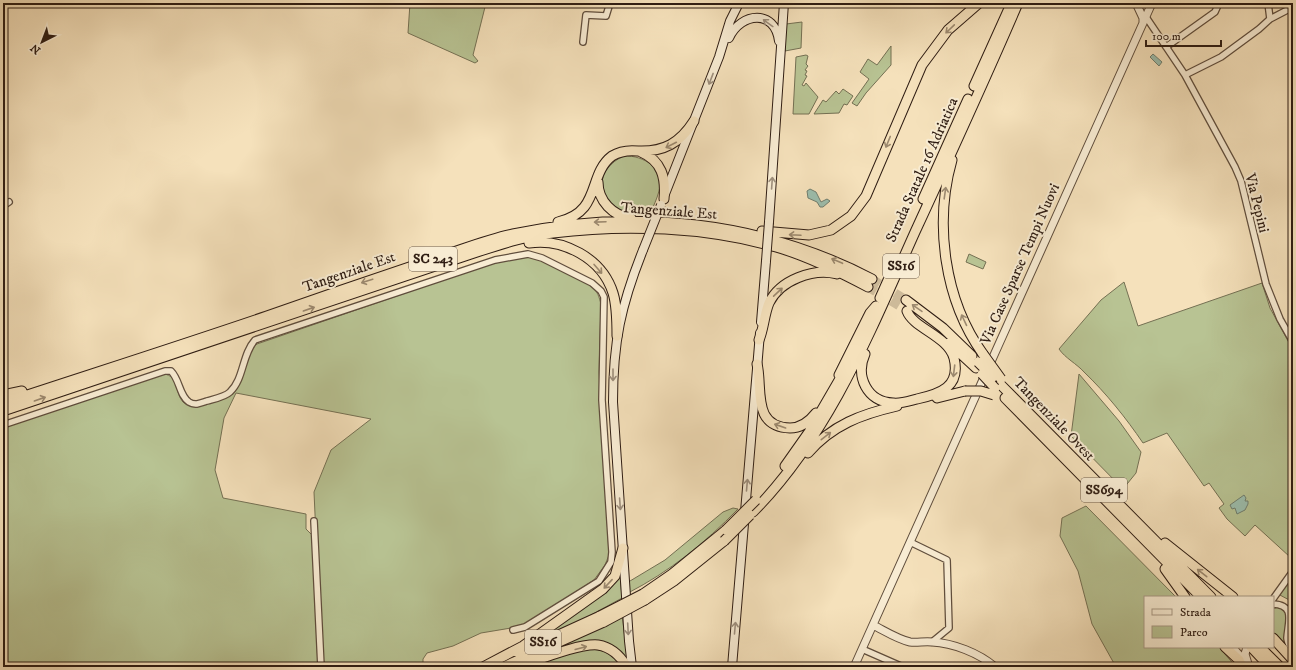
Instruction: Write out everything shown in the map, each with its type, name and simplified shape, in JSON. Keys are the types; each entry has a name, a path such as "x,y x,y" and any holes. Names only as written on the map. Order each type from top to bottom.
{"highway":[{"path":"722,228 733,227 791,235 809,235 831,230 851,216 866,196 922,65 948,30 979,3"},
{"name":"Strada Statale 16 Adriatica","path":"502,667 602,619 644,597 689,570 724,541 753,512 758,502 791,458 828,401 876,306 1011,3"},
{"name":"Strada Statale 16 Adriatica","path":"644,597 758,502 800,457 838,397 893,284 1018,3"},
{"path":"1001,42 1006,38 1022,3"},
{"path":"758,502 769,500 820,441 838,427 858,417 965,391 981,391 997,386 979,361 972,337 955,297 946,252 943,222 949,172 974,111 979,91"},
{"path":"510,234 518,230 572,217 588,202 604,164 614,155 625,151 659,150 673,145 683,137 694,121"},
{"path":"638,151 651,157 660,168 665,182 662,202"},
{"path":"599,177 601,198 608,207 616,213 627,217 675,221 682,224"},
{"name":"Tangenziale Est","path":"3,403 267,316 339,289 510,234 553,226 597,222 682,224 722,228 755,234 812,251 841,263 870,283"},
{"name":"Tangenziale Est","path":"3,411 471,254 513,241 553,233 631,228 718,234 776,247 806,257 870,283"},
{"path":"471,254 540,242 554,243 568,247 593,263 604,276 613,292 617,312 617,336"},
{"path":"759,340 764,329 768,304 772,298 793,280 811,274 827,272 836,274 863,288 870,283"},
{"name":"Tangenziale Ovest","path":"893,284 890,297 861,366 862,379 867,390 877,399 898,403 938,394 950,384 955,372 954,357 949,348 909,316 905,306 934,330 979,361 997,386 1048,442 1200,596"},
{"path":"757,364 759,374 760,406 764,413 773,423 780,427 794,428 802,426 815,414 841,372 870,312 876,306"},
{"path":"3,395 27,390 90,372 100,371"},
{"name":"Tangenziale Ovest","path":"997,386 1043,428 1210,596"},
{"path":"3,415 17,407"},
{"path":"1115,501 1131,513 1175,552 1232,596"},
{"path":"1136,532 1142,544 1174,579 1184,596"},
{"path":"485,667 523,646 603,589 615,576 623,548"},
{"name":"Strada Statale 16 Adriatica","path":"485,667 602,619"},
{"path":"1274,639 1293,660"},
{"path":"517,667 582,647 598,645 615,652 627,667"},
{"path":"1230,648 1239,660 1242,667"},
{"path":"1261,651 1270,667"},
{"path":"1261,651 1280,667"}],"main road":[{"path":"632,667 628,641 613,402 613,369 617,336 625,298 719,57 730,21 739,3"},
{"path":"732,667 766,261 784,3"},
{"path":"719,57 733,30 743,20 753,17 763,19 773,26 778,36 780,58"}],"street":[{"path":"583,42 586,15 606,16 610,3"},
{"path":"1166,46 1215,12 1219,3"},
{"path":"1268,3 1270,18"},
{"path":"1137,4 1150,5"},
{"path":"1137,4 1145,20"},
{"name":"Via Case Sparse Tempi Nuovi","path":"854,667 1145,20 1150,5"},
{"path":"1185,75 1220,57 1259,29 1270,18 1293,7"},
{"name":"Via Pepini","path":"1145,20 1166,46 1185,75 1235,167 1241,181 1266,284 1280,319 1293,342"},
{"path":"3,206 9,202"},
{"path":"3,425 165,371 171,371 174,374 183,395 190,402 198,404 224,396 230,393 236,383 250,346 255,340 495,260 528,254 542,258 592,283 601,291 604,297 602,400 612,552 611,562 599,581 525,627 513,630"},
{"path":"314,521 321,667"},
{"path":"910,542 947,560 949,628 932,642"},
{"path":"1274,598 1293,571"},
{"path":"1274,604 1282,604 1288,608 1291,614 1292,622 1287,638 1293,652"},
{"path":"874,625 902,640 950,645 969,652 989,662 995,667"},
{"path":"1230,648 1242,658 1246,667"},
{"path":"1246,648 1245,654 1249,667"},
{"path":"862,649 904,667"}],"green space":[{"path":"410,3 486,3 473,55 478,61 475,63 408,33"},
{"path":"802,22 801,48 785,51 786,24"},
{"path":"891,46 891,65 866,93 857,106 852,103 869,79 860,72 868,59 877,65"},
{"path":"808,56 806,64 808,66 805,70 807,71 805,75 807,76 802,85 804,86 806,83 818,97 809,114 793,114 796,57"},
{"path":"843,89 853,96 847,105 844,104 839,113 814,114 823,100 826,102 836,91 839,94"},
{"path":"624,156 631,156 645,161 656,170 659,176 659,191 650,214 632,215 622,213 613,207 603,192 602,184 608,168 615,161"},
{"path":"969,254 986,262 983,269 966,262"},
{"path":"530,257 545,262 587,283 596,291 601,304 599,372 609,555 605,565 594,580 523,626 481,633 453,646 427,653 423,659 423,664 419,667 322,667 314,492 331,450 371,419 236,393 224,418 215,470 223,498 306,514 306,529 312,535 318,667 3,667 3,428 164,374 169,375 172,378 183,402 188,406 197,407 226,398 236,390 239,385 253,347 257,344 487,265 516,258"},
{"path":"1124,282 1138,326 1262,283 1270,308 1293,350 1293,554 1290,557 1255,525 1245,536 1227,519 1219,508 1224,504 1209,483 1204,486 1167,433 1143,443 1108,397 1059,349 1101,300"},
{"path":"1079,374 1119,421 1141,452 1136,473 1123,489 1071,436"},
{"path":"1086,506 1175,596 1144,596 1144,648 1220,648 1236,667 1116,667 1092,624 1078,571 1060,536 1062,518"},
{"path":"733,508 738,509 700,545 658,576 628,593 628,583 630,581 665,560 723,512"},
{"path":"620,573 622,598 580,621 532,642"},
{"path":"1293,574 1293,602 1278,594"},
{"path":"1278,607 1286,610 1288,652 1274,635 1274,609"},
{"path":"622,615 628,662 605,645 532,658"},
{"path":"582,649 601,650 613,657 623,667 531,667"}],"shaded area":[{"path":"1153,54 1162,62 1159,66 1150,57"},
{"path":"810,189 816,192 821,202 827,199 830,201 823,207 820,207 817,202 808,198 807,191"},
{"path":"1244,495 1246,498 1245,501 1248,501 1248,504 1245,510 1237,514 1235,508 1232,509 1230,505"}],"tunnel":[{"path":"872,279 906,300"},
{"path":"868,287 901,307"}]}
